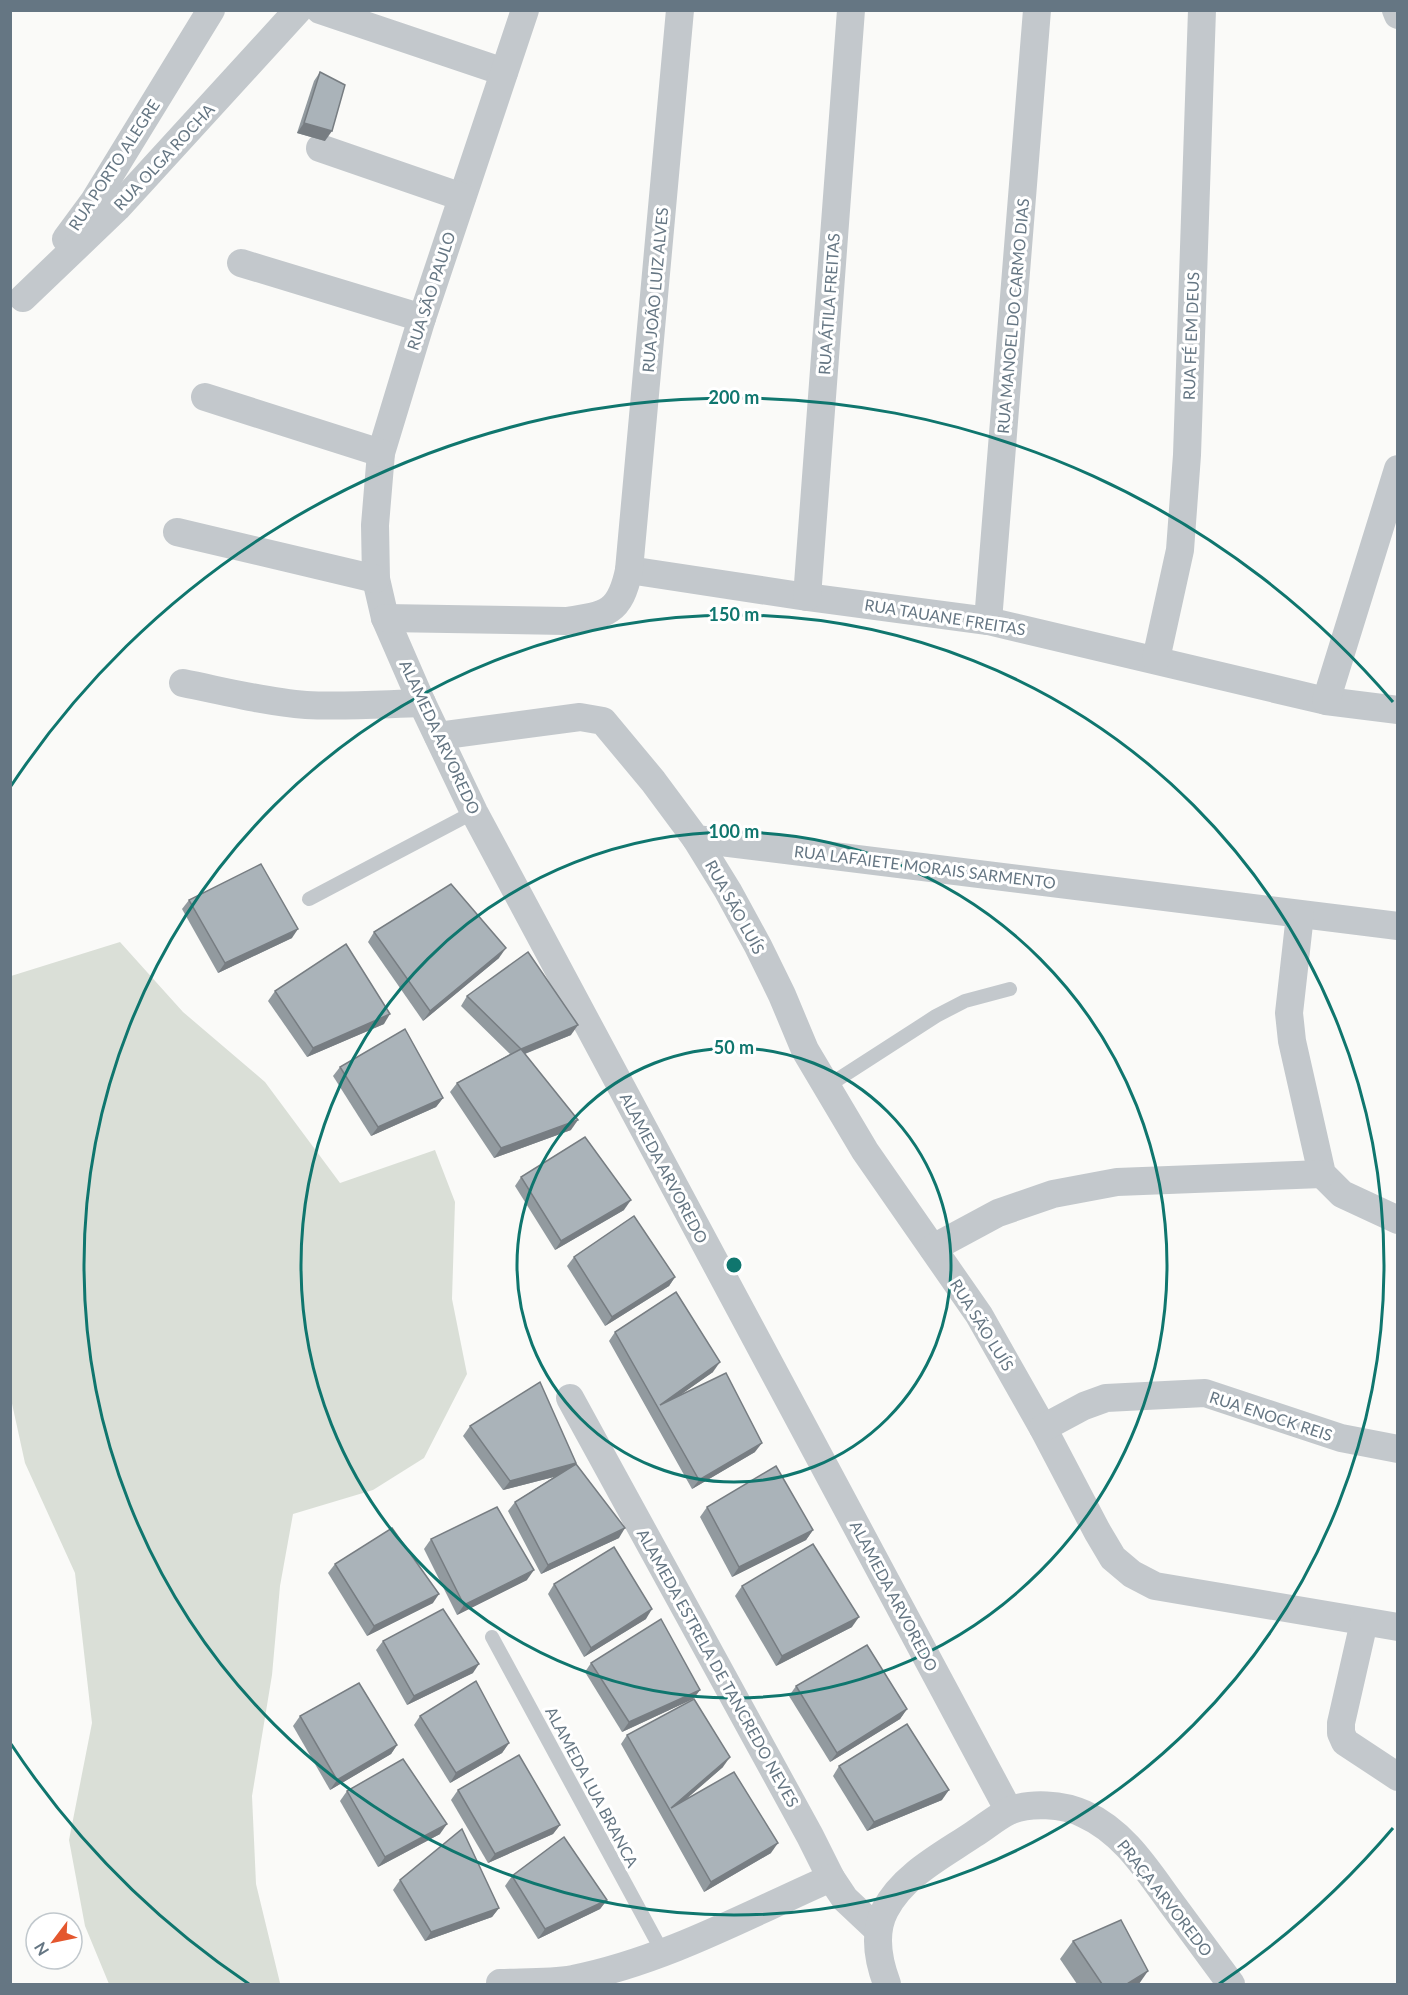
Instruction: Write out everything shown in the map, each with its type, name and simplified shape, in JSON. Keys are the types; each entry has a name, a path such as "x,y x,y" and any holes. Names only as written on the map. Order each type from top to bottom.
{"street":[{"name":"RUA PORTO ALEGRE","path":"17,306 94,201 211,10"},
{"name":"RUA OLGA ROCHA","path":"17,306 117,208 298,10"},
{"path":"320,10 504,72"},
{"name":"RUA SÃO PAULO","path":"376,579 375,525 381,453 422,318 525,10"},
{"name":"RUA JOÃO LUIZ ALVES","path":"385,618 566,621 591,618 606,613 619,603 626,588 629,570 680,10"},
{"name":"RUA ÁTILA FREITAS","path":"807,597 851,10"},
{"name":"RUA MANOEL DO CARMO DIAS","path":"988,621 1037,10"},
{"path":"1197,10 1202,11"},
{"path":"1396,10 1398,15"},
{"name":"RUA FÉ EM DEUS","path":"1156,659 1180,550 1182,526 1202,11"},
{"path":"320,148 462,197"},
{"path":"240,263 422,318"},
{"path":"205,397 381,453"},
{"path":"1326,701 1398,469"},
{"path":"177,532 376,579"},
{"name":"RUA TAUANE FREITAS","path":"629,570 988,621 1326,701 1398,710"},
{"name":"ALAMEDA ARVOREDO","path":"376,579 385,618 422,703 474,812 1009,1811"},
{"path":"183,682 307,705 422,703"},
{"path":"438,736 580,717 603,721 696,839"},
{"name":"RUA LAFAIETE MORAIS SARMENTO","path":"696,839 1398,926"},
{"name":"RUA SÃO LUÍS","path":"696,839 758,946 805,1050 826,1087 865,1151 979,1316 1113,1558 1132,1574 1155,1586 1398,1627"},
{"path":"1300,915 1289,1013 1292,1041 1322,1174 1342,1194 1398,1220"},
{"path":"933,1248 998,1213 1025,1202 1064,1192 1117,1182 1322,1174"},
{"name":"RUA ENOCK REIS","path":"1043,1428 1084,1406 1106,1398 1205,1393 1341,1438 1398,1449"},
{"name":"ALAMEDA ESTRELA DE TANCREDO NEVES","path":"570,1398 831,1878 845,1899 878,1930"},
{"path":"1364,1622 1341,1723 1341,1733 1345,1742 1398,1778"},
{"name":"PRAÇA ARVOREDO","path":"887,1984 878,1952 878,1930 885,1910 899,1889 921,1869 1009,1811 1031,1806 1059,1806 1082,1813 1105,1825 1130,1848 1231,1984"},
{"path":"500,1983 571,1979 634,1964 831,1878"}],"lane":[{"path":"309,899 474,812"},
{"path":"826,1087 936,1016 965,1001 1010,989"},
{"name":"ALAMEDA LUA BRANCA","path":"492,1637 663,1953"}],"shaded area":[{"path":"120,942 183,1012 265,1082 340,1183 435,1150 455,1202 452,1299 467,1374 424,1458 373,1490 293,1514 280,1586 272,1675 252,1796 256,1884 280,1983 283,1984 109,1984 85,1926 69,1840 92,1723 75,1573 25,1463 11,1399 11,976"}],"building":[{"path":"320,72 345,85 332,131 304,123"},
{"path":"261,864 298,929 225,963 189,900"},
{"path":"451,884 506,948 430,1011 374,932"},
{"path":"346,944 390,1014 313,1048 275,991"},
{"path":"528,952 578,1025 521,1049 467,996"},
{"path":"405,1029 443,1098 378,1127 340,1067"},
{"path":"521,1049 578,1120 501,1148 457,1083"},
{"path":"585,1137 631,1200 561,1241 521,1177"},
{"path":"634,1216 675,1277 612,1317 574,1257"},
{"path":"676,1292 720,1362 660,1405 726,1373 762,1443 699,1480 615,1332"},
{"path":"540,1382 576,1463 510,1481 470,1426"},
{"path":"576,1464 625,1528 548,1565 515,1502"},
{"path":"776,1466 813,1530 739,1567 707,1507"},
{"path":"497,1507 534,1570 464,1605 431,1539"},
{"path":"392,1528 439,1594 374,1626 335,1564"},
{"path":"813,1544 859,1617 782,1656 742,1586"},
{"path":"614,1547 652,1609 591,1648 554,1584"},
{"path":"443,1609 479,1664 414,1696 383,1641"},
{"path":"661,1619 700,1690 629,1722 591,1663"},
{"path":"867,1645 907,1709 837,1753 796,1686"},
{"path":"476,1681 509,1743 456,1773 420,1716"},
{"path":"359,1683 397,1745 337,1780 300,1716"},
{"path":"694,1699 730,1757 671,1808 734,1772 778,1843 711,1882 627,1735"},
{"path":"907,1724 949,1790 874,1822 839,1766"},
{"path":"519,1755 560,1825 495,1854 458,1790"},
{"path":"403,1759 447,1824 385,1857 347,1791"},
{"path":"462,1829 499,1908 431,1932 400,1880"},
{"path":"564,1837 607,1900 545,1929 512,1876"},
{"path":"1121,1920 1148,1971 1127,1984 1102,1984 1073,1941"}]}
